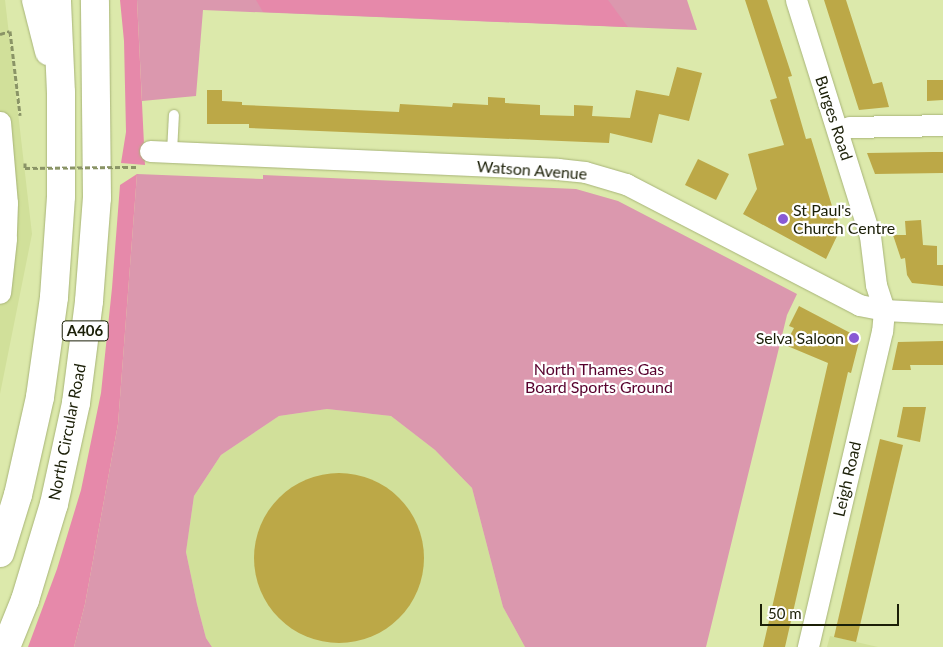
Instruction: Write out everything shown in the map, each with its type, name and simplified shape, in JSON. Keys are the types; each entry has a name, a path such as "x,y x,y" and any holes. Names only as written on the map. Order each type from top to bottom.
{"highway":[{"name":"A406","path":"36,0 61,93"},
{"name":"North Circular Road","path":"0,553 18,495 40,397 54,297 61,196 61,93 58,0"},
{"name":"North Circular Road","path":"6,647 24,600 54,504 76,403 89,301 97,198 95,2"}],"street":[{"name":"Burges Road","path":"796,0 870,236 886,263 892,289 884,310"},
{"path":"0,293 6,239 3,203 10,123"},
{"path":"838,130 850,127 943,125"},
{"name":"Watson Avenue","path":"150,151 558,169 585,172 626,184 848,300 859,305 884,310"},
{"path":"884,310 943,313"},
{"name":"Leigh Road","path":"808,647 882,331 884,310"}],"lane":[{"path":"172,152 174,115"}],"path":[{"path":"0,34 10,31 11,35 10,123"},
{"path":"24,153 25,168 123,167"}],"shaded area":[{"path":"0,0 5,0 32,234 0,394"},
{"path":"120,0 137,0 145,165 121,163 126,132 124,41"},
{"path":"256,0 608,0 628,27 263,12"},
{"path":"137,174 118,424 85,604 74,647 28,647 57,569 81,490 101,393 120,185"},
{"path":"327,409 391,416 435,450 472,488 503,607 525,647 212,647 206,638 186,552 194,496 221,455 279,416"},
{"path":"830,636 878,647 827,647"}],"green space":[{"path":"137,0 687,0 697,30 203,10 196,96 142,101"},
{"name":"North Thames Gas Board Sports Ground","path":"137,174 263,179 263,175 576,189 618,201 797,294 787,315 706,647 525,647 503,607 472,488 435,450 391,416 327,409 279,416 221,455 194,496 186,552 206,638 212,647 74,647 85,604 118,424"}],"building":[{"path":"745,0 767,0 792,76 788,77 806,139 811,138 832,206 829,211 839,217 836,222 839,232 826,259 743,214 757,189 748,154 784,145 770,100 777,98"},
{"path":"824,0 846,0 873,84 882,82 889,107 859,110"},
{"path":"677,67 702,73 689,121 659,114 652,143 610,133 609,143 249,128 249,124 207,124 207,90 222,90 222,101 242,102 242,105 399,112 400,104 452,107 453,103 488,105 488,97 505,98 505,103 540,105 540,115 574,116 574,105 593,106 592,116 630,118 636,90 669,96"},
{"path":"927,80 943,80 943,100 927,101"},
{"path":"943,152 943,173 875,174 867,153"},
{"path":"698,159 729,174 716,200 685,185"},
{"path":"921,220 923,245 937,246 937,265 943,265 943,286 912,283 907,275 905,258 901,259 893,235 906,235 905,221"},
{"path":"799,306 860,338 851,373 848,372 785,647 763,647 828,363 785,345 794,328 789,326"},
{"path":"943,341 943,365 910,365 911,370 892,370 898,342"},
{"path":"903,407 926,407 920,442 897,437"},
{"path":"880,439 903,445 856,642 834,637"},
{"path":"347,473 372,479 393,492 405,504 421,533 424,558 423,575 418,591 405,612 393,624 364,640 331,643 306,637 285,624 273,612 257,583 254,550 260,525 273,504 285,492 314,476"}],"place":[{"name":"St Paul's Church Centre","path":"783,219"},
{"name":"Selva Saloon","path":"854,338"}]}
